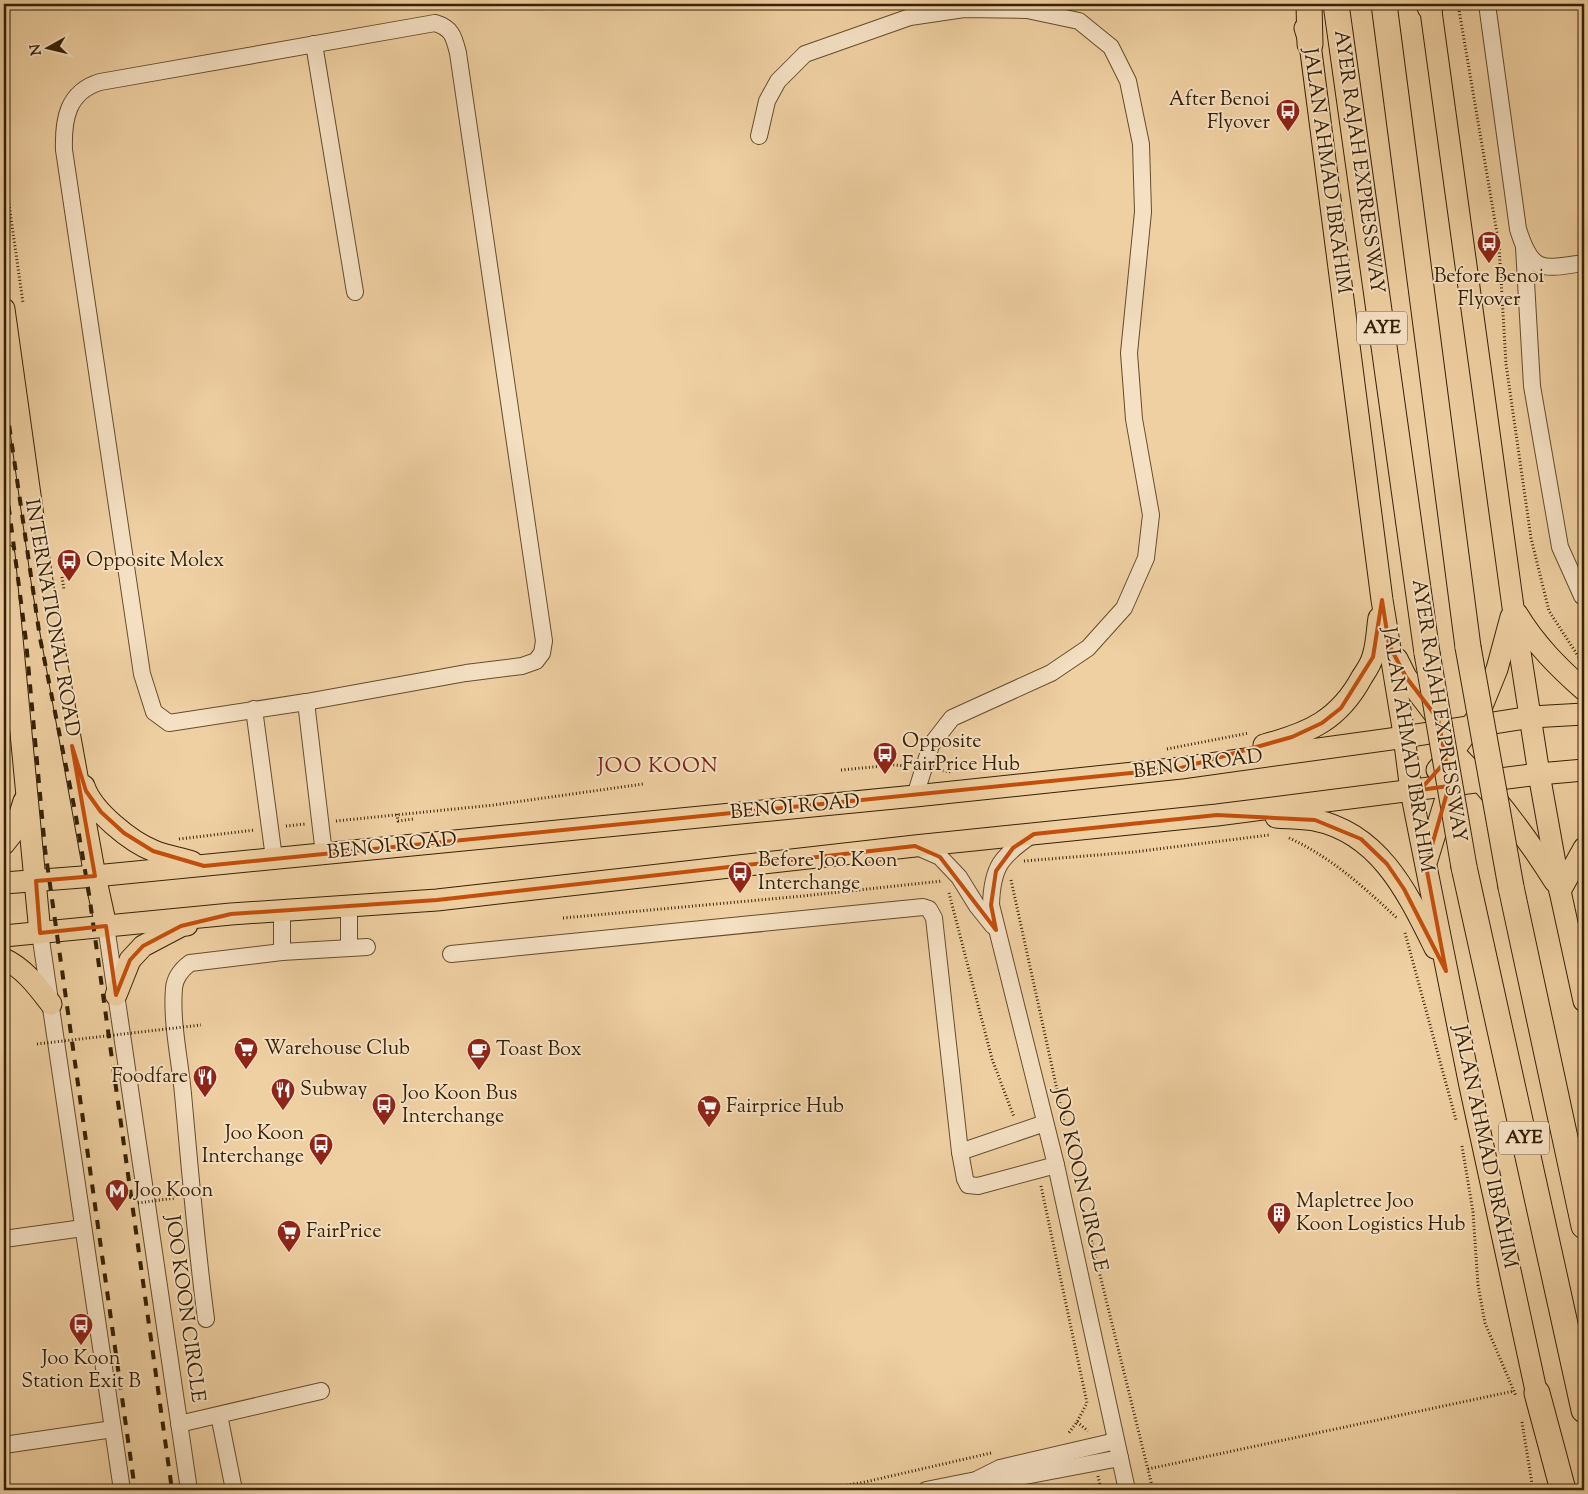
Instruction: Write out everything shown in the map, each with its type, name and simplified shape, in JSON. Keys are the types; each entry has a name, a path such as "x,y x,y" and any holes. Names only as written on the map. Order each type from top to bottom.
{"highway":[{"path":"1309,4 1310,44"},
{"name":"AYER RAJAH EXPRESSWAY","path":"1336,4 1427,653 1464,867 1584,1410"},
{"name":"AYER RAJAH EXPRESSWAY","path":"1384,4 1468,647 1511,886 1584,1226"},
{"path":"1523,1395 1563,1490"}],"main road":[{"name":"JALAN AHMAD IBRAHIM","path":"1298,4 1310,44 1382,600 1404,736 1416,791 1426,866 1470,1086 1523,1395 1552,1490"},
{"path":"1430,5 1513,607 1539,774 1560,891 1584,1001"},
{"name":"INTERNATIONAL ROAD","path":"14,309 43,588 95,876 106,926"},
{"name":"INTERNATIONAL ROAD","path":"4,556 40,933"},
{"path":"1181,768 1292,737 1322,723 1341,708 1357,686 1373,657 1382,600"},
{"path":"1513,607 1528,632 1550,659 1584,690"},
{"path":"1416,791 1478,716 1497,669 1513,607"},
{"path":"1390,645 1406,677 1457,742 1482,782 1530,842 1560,891"},
{"name":"BENOI ROAD","path":"4,883 204,866 915,796 1181,768 1404,736 1457,742 1492,723 1531,717 1584,714"},
{"path":"1457,742 1505,779"},
{"path":"1426,866 1449,786 1457,742"},
{"path":"72,746 86,791 101,812 124,834 154,851 204,866"},
{"path":"4,936 231,914 446,899 915,846 1217,815 1539,774 1584,770"},
{"path":"4,844 15,830 28,792"},
{"path":"1217,815 1315,820 1339,828 1361,839 1387,864 1404,889 1446,971"},
{"path":"1560,891 1584,848"},
{"path":"116,996 130,960 143,946 181,926 226,917 231,914"},
{"path":"4,960 10,962 33,981 51,1004"}],"street":[{"path":"1487,4 1518,229 1524,247 1537,265 1550,268 1584,263"},
{"path":"759,136 767,101 778,81 805,54 863,32 919,15 964,9 1027,10 1079,21 1111,47 1128,81 1141,144 1143,212 1129,353 1134,420 1151,515 1146,558 1124,608 1088,648 1051,672 952,718 931,745 915,796"},
{"path":"435,23 445,26 454,36 460,62 544,641 542,653 536,661 522,666 466,673 306,702 169,722 154,712 140,664 64,150 67,112 79,93 87,86 100,82 314,44 435,23"},
{"path":"314,44 355,292"},
{"path":"1524,247 1532,386 1560,547 1582,596 1584,596"},
{"path":"306,702 324,854"},
{"path":"254,710 274,858"},
{"name":"JOO KOON CIRCLE","path":"1034,834 1013,848 1002,859 1005,865 992,887 991,905 1056,1165 1127,1490"},
{"name":"JOO KOON CIRCLE","path":"915,846 940,857 959,877 977,906 996,930"},
{"path":"349,906 349,948"},
{"path":"451,954 923,907 929,909 934,918 960,1152 965,1180 968,1185 978,1186 1056,1165"},
{"path":"282,911 282,952"},
{"name":"JOO KOON CIRCLE","path":"106,926 189,1490"},
{"path":"40,933 122,1490"},
{"path":"206,1319 180,1059 174,1018 174,986 182,969 190,964 282,952 367,947"},
{"path":"960,1152 1045,1123"},
{"path":"4,1239 83,1228"},
{"path":"179,1424 321,1391"},
{"path":"219,1415 234,1490"},
{"path":"4,1445 113,1429"},
{"path":"976,1480 1000,1468 1116,1441"},
{"path":"926,1490 976,1480 1003,1480 1120,1458"}],"path":[{"path":"1458,4 1499,245 1506,364 1531,538 1549,612 1584,663"},
{"path":"4,169 14,309"},
{"path":"61,570 66,599"},
{"path":"1160,750 1255,732"},
{"path":"841,770 904,765 955,772"},
{"path":"175,839 494,805 643,784"},
{"path":"397,814 398,821 413,819"},
{"path":"1005,865 1134,852 1261,835 1276,835"},
{"path":"1284,835 1306,845 1338,867 1367,890 1402,924"},
{"path":"1005,865 1010,871 1066,1131"},
{"path":"563,918 803,896 945,880 992,1059 1020,1132"},
{"path":"1405,932 1456,1121"},
{"path":"37,1044 201,1025"},
{"path":"1148,1469 1523,1395 1485,1323 1478,1286 1473,1212 1461,1139"},
{"path":"1034,1170 1042,1188 1086,1403 1069,1434 1060,1436"},
{"path":"138,1202 175,1198 173,1183"},
{"path":"1083,1205 1153,1490"},
{"path":"1520,1416 1526,1441 1533,1490"},
{"path":"819,1490 865,1482 996,1452"},
{"path":"1053,1488 1061,1487 1070,1490"}],"highlighted area":[{"path":"1382,600 1389,645 1406,677 1438,719 1446,761 1420,790 1449,786 1426,866 1446,971 1404,889 1387,864 1361,839 1315,820 1217,815 1034,834 1013,848 996,871 991,905 996,930 940,857 915,846 437,900 231,914 181,926 143,946 130,960 116,995 106,926 40,933 36,881 95,876 72,746 86,791 101,812 124,833 153,851 204,866 1181,768 1292,737 1322,723 1341,708 1373,657"}],"railway":[{"path":"4,390 40,638 75,811 89,894 172,1490"},
{"path":"4,470 26,641 45,849 135,1490"}],"place":[{"name":"After Benoi Flyover","path":"1288,132"},
{"name":"Before Benoi Flyover","path":"1489,264"},
{"name":"Opposite Molex","path":"69,582"},
{"name":"Opposite FairPrice Hub","path":"885,775"},
{"name":"Before Joo Koon Interchange","path":"740,894"},
{"name":"Warehouse Club","path":"246,1070"},
{"name":"Toast Box","path":"479,1071"},
{"name":"Foodfare","path":"205,1098"},
{"name":"Subway","path":"283,1111"},
{"name":"Joo Koon Bus Interchange","path":"384,1126"},
{"name":"Fairprice Hub","path":"709,1128"},
{"name":"Joo Koon Interchange","path":"321,1166"},
{"name":"Joo Koon","path":"117,1212"},
{"name":"Mapletree Joo Koon Logistics Hub","path":"1279,1235"},
{"name":"FairPrice","path":"289,1253"},
{"name":"Joo Koon Station Exit B","path":"81,1346"}],"district":[{"name":"JOO KOON","path":"658,767"}]}
